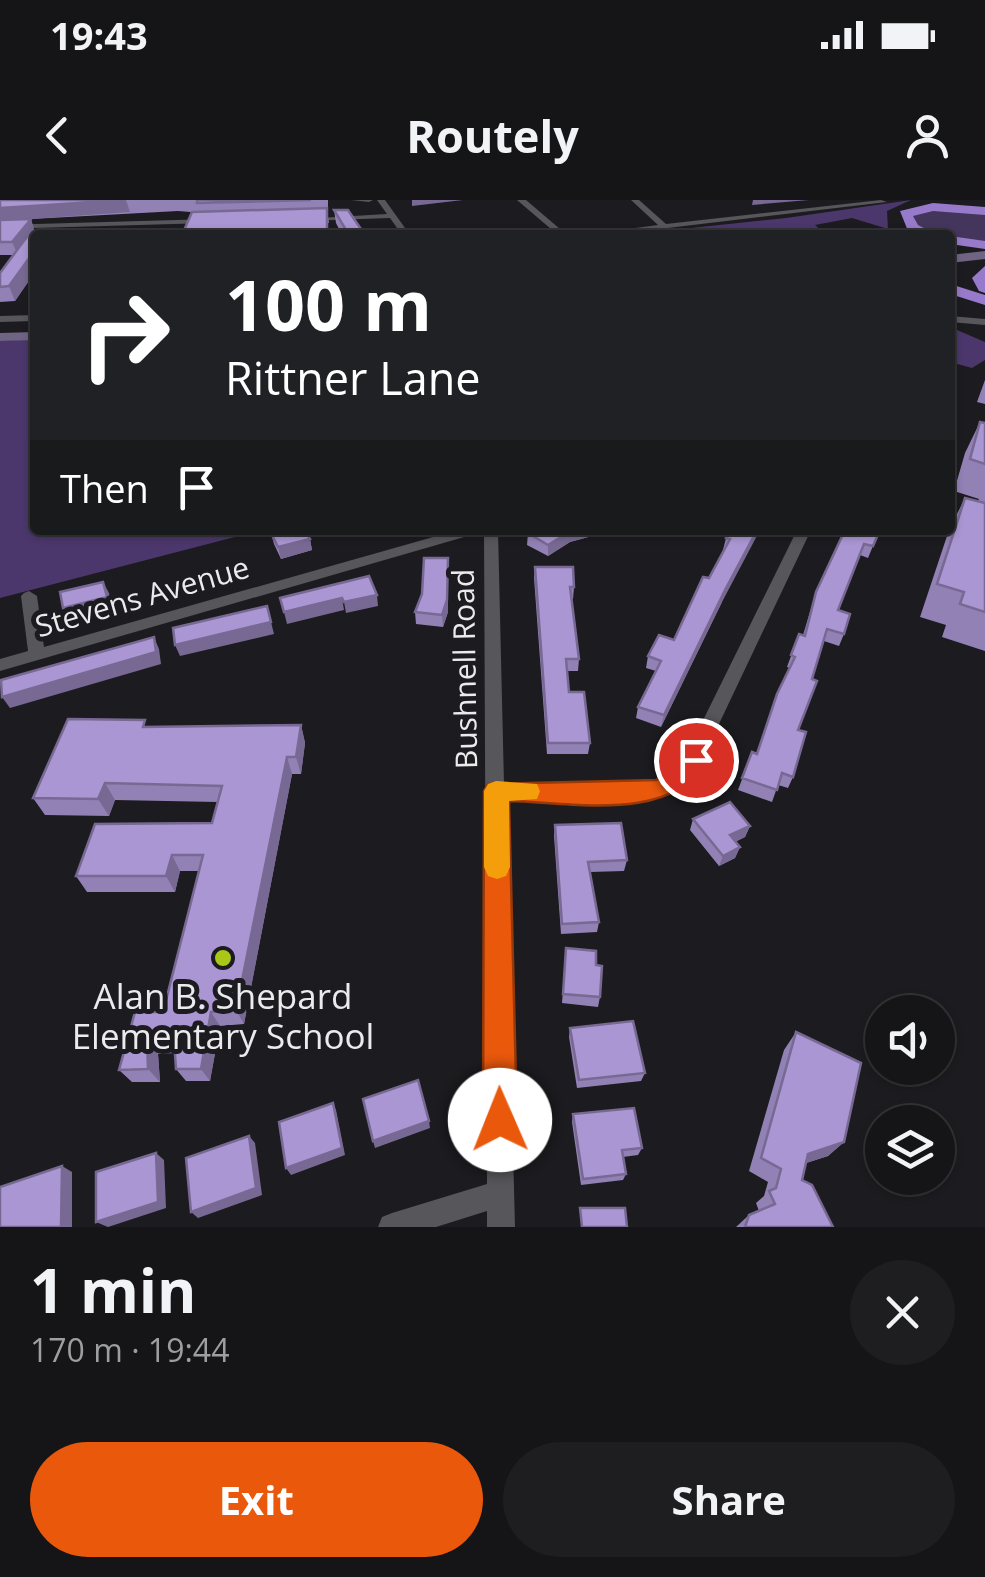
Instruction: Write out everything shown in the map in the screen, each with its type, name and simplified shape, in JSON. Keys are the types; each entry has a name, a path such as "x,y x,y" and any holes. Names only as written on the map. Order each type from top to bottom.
{"highway":[{"path":"894,226 894,212 926,200"},
{"path":"918,230 905,214 933,207 985,211"},
{"path":"955,241 985,245"},
{"path":"985,270 980,278 985,288"},
{"path":"955,291 985,300"}],"main road":[{"path":"955,261 985,258"},
{"path":"0,336 30,336"}],"street":[{"path":"355,200 369,200"},
{"path":"381,200 403,230"},
{"path":"521,200 557,230"},
{"path":"635,200 664,226"},
{"path":"780,200 796,212"},
{"path":"629,230 883,202"},
{"path":"290,219 393,216"},
{"path":"0,226 215,221"},
{"path":"174,230 178,222"},
{"path":"379,229 403,230"},
{"path":"0,319 30,318"},
{"path":"955,319 985,322"},
{"name":"Stevens Avenue","path":"0,665 455,535"},
{"name":"Bushnell Road","path":"492,535 502,1227"},
{"path":"496,791 624,793 659,789 684,778 802,535"},
{"path":"30,596 37,654"},
{"path":"392,1227 501,1194"}],"shaded area":[{"path":"911,200 887,211 888,229 852,218 815,225 820,230 672,230"},
{"path":"924,210 985,212 985,243 955,240 955,230 924,230 911,216"},
{"path":"955,329 985,342 985,360 972,368 955,363"},
{"path":"30,339 30,535 243,535 0,598 0,341"}],"building":[{"path":"0,200 125,200 0,208"},
{"path":"197,200 311,200 197,203"},
{"path":"327,208 327,230 184,230 192,212"},
{"path":"334,210 348,210 362,230 346,230"},
{"path":"31,219 12,242 0,242 0,220"},
{"path":"30,233 30,257 9,286 0,287 0,273"},
{"path":"980,422 985,423 985,464 970,459"},
{"path":"965,498 985,503 985,612 960,604 964,592 937,584"},
{"path":"272,535 308,535 310,539 278,547"},
{"path":"531,535 564,535 548,545"},
{"path":"754,535 664,715 638,707 661,661 648,656 659,635 674,640 703,577 709,578 730,539 726,538"},
{"path":"843,535 878,535 873,546 864,544 838,610 850,614 844,634 827,629 812,679 817,681 798,730 806,732 793,777 782,773 777,790 742,778 752,752 757,754 777,694 795,657 791,655 799,634 805,636 816,592"},
{"path":"424,558 448,558 447,600 442,615 415,612 422,594"},
{"path":"535,567 573,567 574,587 570,587 579,659 566,659 569,692 584,692 590,743 548,743"},
{"path":"369,576 377,595 344,602 342,598 284,612 280,598"},
{"path":"103,582 107,597 63,608 60,592"},
{"path":"267,606 271,622 175,645 173,628"},
{"path":"154,637 156,652 2,697 1,680"},
{"name":"Alan B. Shepard Elementary School","path":"68,719 145,720 143,727 301,725 296,757 287,757 236,1010 211,1012 201,1069 176,1069 174,1039 147,1041 148,1069 119,1070 135,1012 163,1012 203,855 172,855 166,876 76,876 95,824 212,823 222,786 105,783 98,799 33,798"},
{"path":"730,802 750,826 730,835 740,847 723,856 693,819"},
{"path":"621,823 627,860 588,862 599,922 562,924 555,825"},
{"path":"566,948 596,951 596,965 602,966 600,997 563,994"},
{"path":"633,1021 645,1073 579,1080 570,1028"},
{"path":"796,1032 861,1063 844,1142 808,1154 802,1180 812,1185 833,1227 745,1227 749,1215 775,1204 769,1191 776,1188 781,1169 761,1158"},
{"path":"418,1080 429,1121 373,1141 363,1099"},
{"path":"333,1103 342,1148 286,1168 279,1122"},
{"path":"634,1108 642,1148 622,1150 626,1174 583,1179 573,1114"},
{"path":"249,1136 256,1188 191,1212 186,1158"},
{"path":"156,1153 158,1202 96,1222 96,1172"},
{"path":"62,1166 61,1227 0,1227 0,1187"},
{"path":"580,1208 625,1208 627,1227 582,1227"}],"slow traffic":[{"path":"497,867 496,791 528,791"}],"place":[{"name":"Alan B. Shepard Elementary School","path":"223,958"}],"route":[{"path":"500,1120 496,791 624,793 659,789 684,778 696,760"}]}
